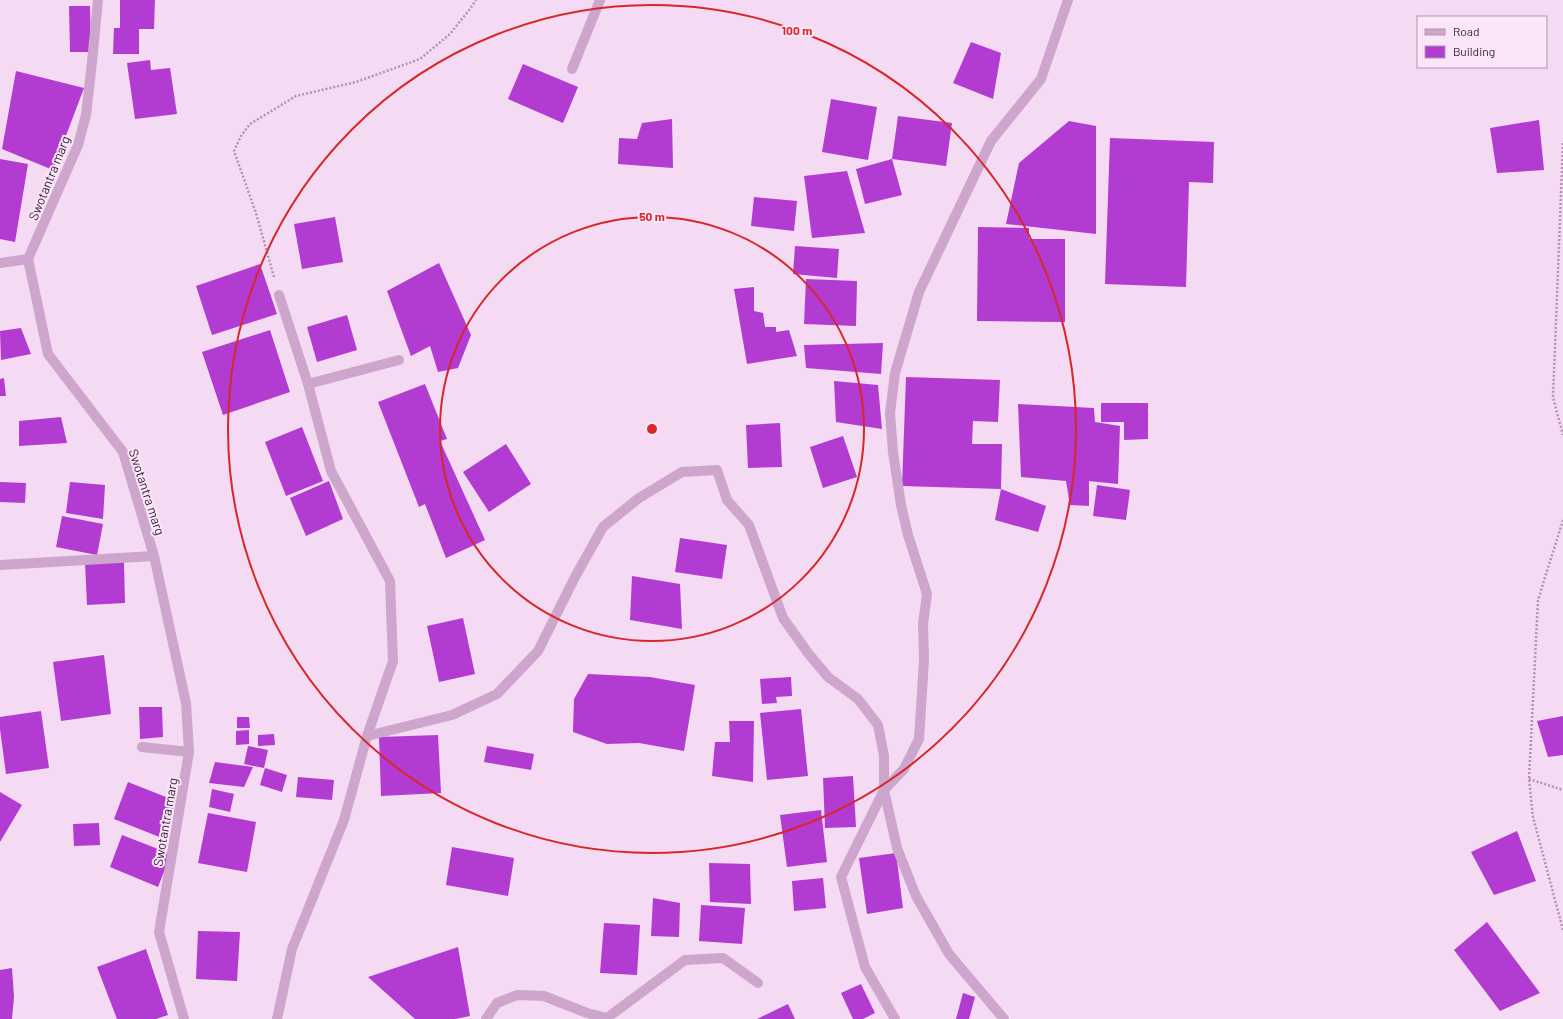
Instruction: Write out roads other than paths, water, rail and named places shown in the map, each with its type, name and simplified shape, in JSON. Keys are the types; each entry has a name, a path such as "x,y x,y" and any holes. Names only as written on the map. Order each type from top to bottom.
{"street":[{"name":"Swotantra marg","path":"98,0 86,114 78,144 28,259 48,354 123,452 154,556 186,703 189,752 159,932 184,1019"},
{"path":"572,69 600,0"},
{"path":"895,1019 865,967 841,877 884,790 904,769 919,738 924,660 923,624 927,594 906,527 893,452 890,413 895,373 919,292 990,141 1041,79 1068,0"},
{"path":"0,264 28,259"},
{"path":"277,1019 292,949 344,820 367,736 393,661 390,581 331,471 308,384 279,295"},
{"path":"308,384 400,360"},
{"path":"367,736 452,715 497,694 538,650 575,577 604,527 639,498 682,472 717,470 727,500 749,525 784,618 808,653 828,677 858,699 878,725 884,756 884,790 897,848 916,896 949,954 1004,1019"},
{"path":"0,565 154,556"},
{"path":"142,747 189,752"},
{"path":"486,1019 498,1003 517,995 544,996 587,1013 607,1019 685,960 723,958 758,983"}]}
